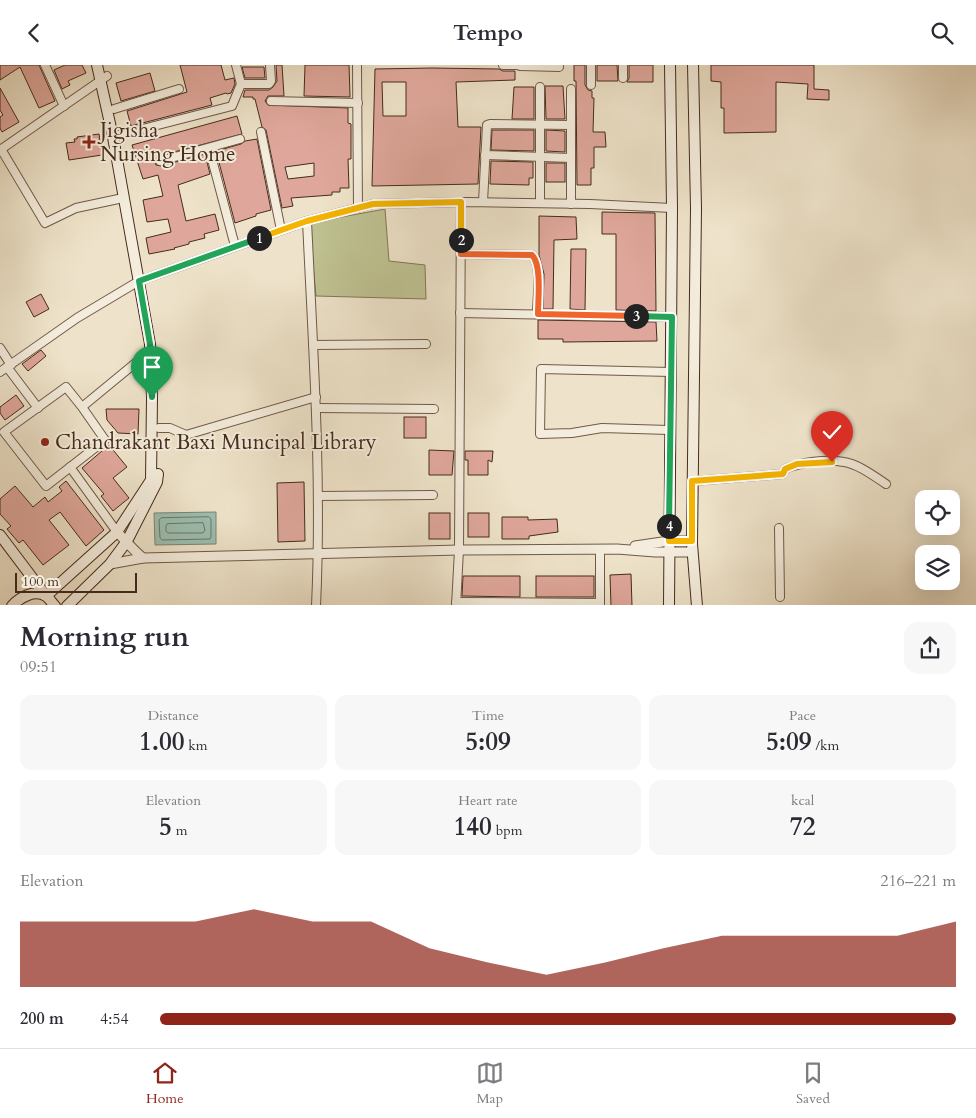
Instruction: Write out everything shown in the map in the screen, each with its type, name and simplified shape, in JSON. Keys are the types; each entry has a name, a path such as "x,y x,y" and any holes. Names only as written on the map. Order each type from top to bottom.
{"main road":[{"path":"46,595 117,532 151,480 152,397 150,351 142,280 114,109 104,74 97,65"},
{"path":"669,605 669,430 672,317 670,65"},
{"path":"693,65 696,208 692,552 697,605"},
{"path":"67,605 110,564 127,541 158,482 159,397 156,343 123,198 104,74"},
{"path":"0,535 55,605"},
{"path":"12,605 20,598 33,593 46,595"}],"street":[{"path":"45,65 64,106"},
{"path":"119,135 232,106 241,85 236,65"},
{"path":"241,85 266,85 269,83 271,81 270,65"},
{"path":"358,65 358,208"},
{"path":"503,65 559,67"},
{"path":"590,65 590,85"},
{"path":"623,65 623,78"},
{"path":"104,74 64,106 1,150 45,223 76,208 123,198"},
{"path":"540,87 540,203"},
{"path":"114,109 179,89"},
{"path":"571,89 571,204"},
{"path":"271,101 358,103"},
{"path":"483,202 487,125 571,125"},
{"path":"262,132 281,230"},
{"path":"160,161 240,139"},
{"path":"209,148 235,246"},
{"path":"485,155 571,158"},
{"path":"461,202 456,604 600,604 600,549"},
{"path":"6,368 77,318 142,280 307,221 373,204 483,202 672,208"},
{"path":"307,221 316,397 318,496 316,605"},
{"path":"461,254 532,255 538,267 538,314"},
{"path":"460,313 672,317"},
{"path":"313,345 426,344"},
{"path":"0,348 6,368 38,408"},
{"path":"82,407 150,351"},
{"path":"669,430 602,427 572,433 540,434 541,379 542,369 671,372"},
{"path":"66,387 105,440 46,486 4,432 38,408 66,387"},
{"path":"159,428 170,429 186,435 316,397"},
{"path":"316,408 434,409"},
{"path":"692,481 783,474 785,469 797,464 844,462 857,467 886,485"},
{"path":"70,467 117,532 143,558"},
{"path":"318,496 433,495"},
{"path":"780,528 780,597"},
{"path":"617,549 669,541 692,541"},
{"path":"110,564 143,558 458,550 617,549 692,552"}],"green space":[{"path":"385,209 389,261 425,265 426,299 316,296 309,223"}],"water":[{"path":"216,512 216,544 155,545 154,513"}],"building":[{"path":"0,65 39,65 55,101 39,108 20,67 0,80"},
{"path":"65,65 82,65 86,73 68,81 70,85 62,89 54,70"},
{"path":"180,65 221,65 225,80 234,78 235,84 231,93 210,98 212,105 131,126 127,111 187,92"},
{"path":"276,65 282,65 284,96 268,96 265,101 268,105 348,108 348,123 351,124 351,159 348,159 349,188 340,188 340,192 332,192 332,195 291,198 293,206 282,208 266,130 262,127 255,99 253,97 243,97 245,90 269,90 277,81","holes":["314,163 314,176 288,179 285,167"]},
{"path":"305,65 349,65 350,97 304,96"},
{"path":"574,65 585,65 585,85 588,90 592,91 592,98 594,98 593,132 605,132 606,147 594,147 594,168 591,168 591,185 577,185 576,81 574,81"},
{"path":"597,65 617,65 618,81 597,81"},
{"path":"629,65 653,65 653,82 627,82 629,78"},
{"path":"711,65 814,65 814,89 829,90 829,100 807,99 808,84 776,82 776,132 724,133 724,108 721,108 721,82 711,81"},
{"path":"242,67 264,67 265,78 245,78"},
{"path":"432,68 515,71 515,80 456,82 458,127 481,127 478,184 372,186 375,69","holes":["382,82 406,82 406,116 383,116"]},
{"path":"150,73 155,91 121,101 116,83"},
{"path":"545,86 563,86 565,119 546,119"},
{"path":"514,87 534,87 534,119 512,119"},
{"path":"0,88 19,122 2,132 0,128 0,117 3,115 0,110"},
{"path":"237,116 242,134 159,156 154,160 156,165 161,166 205,154 210,174 178,185 186,221 215,214 219,230 204,234 205,238 189,242 189,244 175,249 149,254 146,238 171,232 168,219 147,222 143,200 163,196 158,175 143,179 132,145"},
{"path":"492,130 534,130 534,151 491,150"},
{"path":"546,130 565,131 565,152 546,151"},
{"path":"99,134 102,155 69,160 66,143 75,142 74,139 77,139 77,137"},
{"path":"257,139 271,210 235,223 216,151"},
{"path":"491,161 533,162 533,178 529,178 529,185 490,184"},
{"path":"546,163 565,163 565,182 546,182"},
{"path":"602,212 655,213 656,311 616,310 616,234 602,234"},
{"path":"539,216 576,217 577,239 554,240 553,309 543,309 544,274 539,255"},
{"path":"571,249 586,249 585,310 570,309"},
{"path":"41,294 49,309 34,317 26,302"},
{"path":"538,320 656,322 657,341 563,342 563,339 538,339"},
{"path":"41,350 46,356 28,371 22,364"},
{"path":"16,395 24,406 5,420 0,413 0,407"},
{"path":"106,409 139,409 138,434 118,433 107,420"},
{"path":"404,417 426,417 426,438 404,438"},
{"path":"109,445 127,467 113,478 129,498 113,511 101,496 104,494 82,468"},
{"path":"429,450 454,451 452,475 429,475"},
{"path":"465,451 493,451 492,462 488,460 488,475 468,475 468,460 465,460"},
{"path":"66,481 104,530 86,546 60,512 49,520 69,545 43,565 23,540 19,543 7,529 11,526 0,514 0,499 15,486 33,507 45,497 48,502 62,491 59,487"},
{"path":"304,482 305,541 278,542 277,483"},
{"path":"429,513 450,513 450,539 429,539"},
{"path":"468,513 489,513 489,537 468,537"},
{"path":"502,517 528,517 528,520 557,519 558,532 529,536 529,539 502,539"},
{"path":"631,574 632,605 611,605 610,575"},
{"path":"463,576 520,576 520,597 462,596"},
{"path":"536,576 594,576 594,597 536,597"}],"place":[{"name":"Jigisha Nursing Home","path":"89,142"},
{"name":"Chandrakant Baxi Muncipal Library","path":"45,442"}],"route":[{"path":"152,397 150,344 139,281 307,221 373,204 461,202 461,254 532,255 538,267 538,314 672,317 669,426 669,541 692,541 692,481 783,474 785,469 797,464 832,462"}]}
